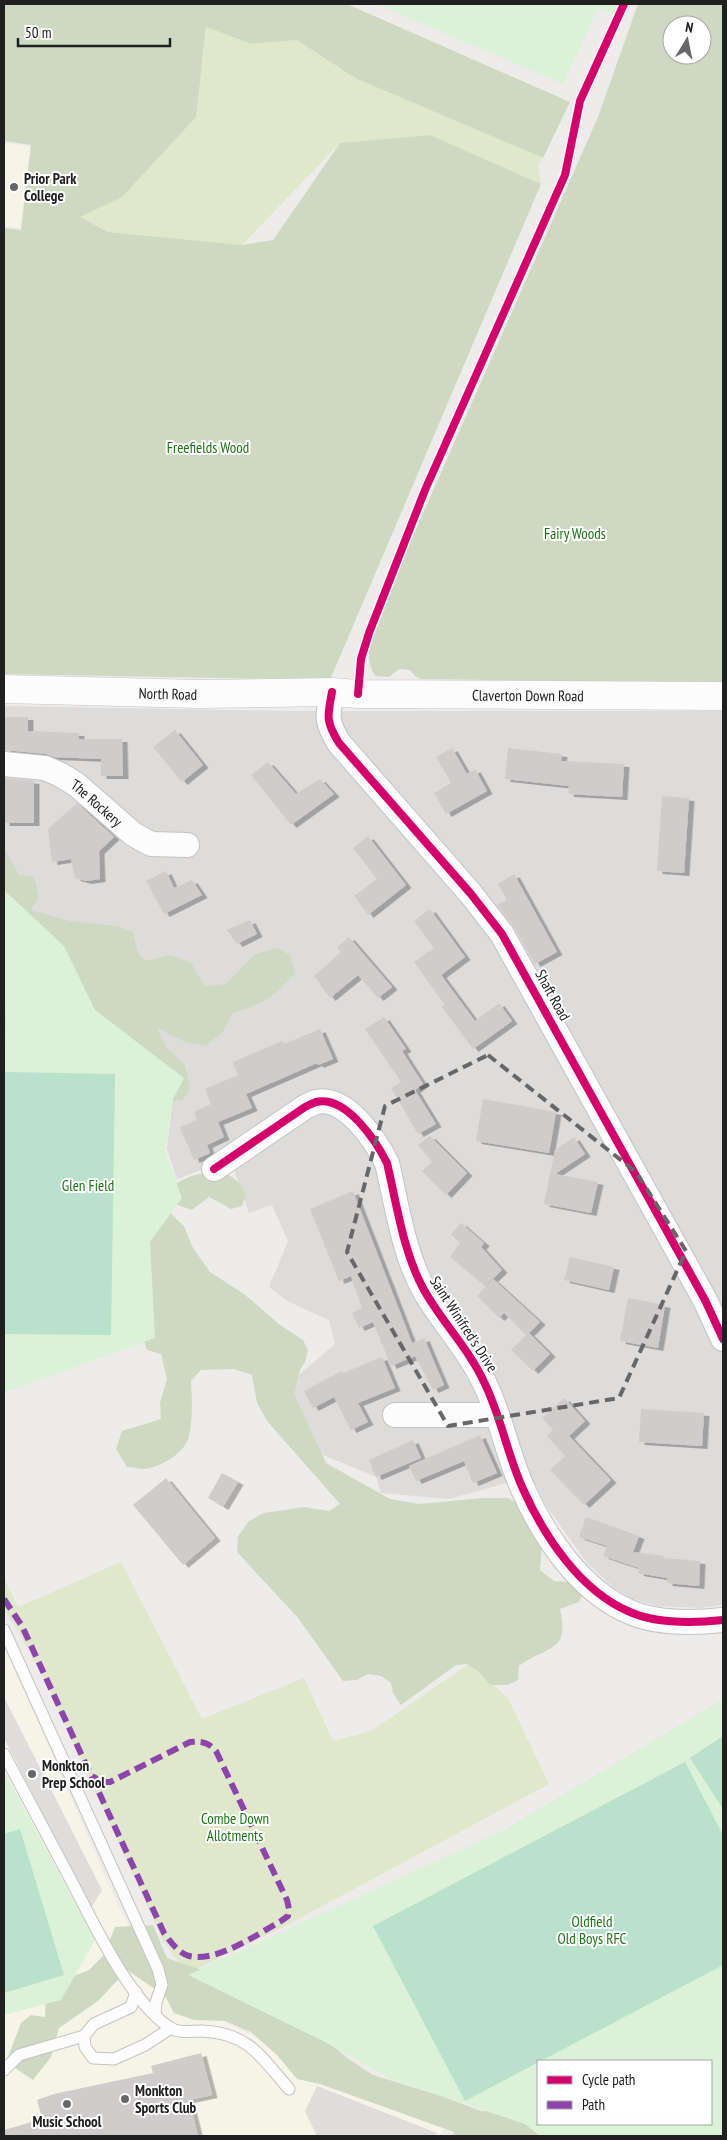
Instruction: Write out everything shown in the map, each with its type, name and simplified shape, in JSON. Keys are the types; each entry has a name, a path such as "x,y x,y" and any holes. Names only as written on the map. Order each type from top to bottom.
{"street":[{"name":"North Road","path":"4,689 199,694 332,692"},
{"name":"Claverton Down Road","path":"332,692 366,694 723,696"},
{"name":"Shaft Road","path":"332,692 328,711 329,726 339,743 471,894 502,934 705,1300 723,1339"},
{"name":"The Rockery","path":"4,764 45,768 61,775 77,785 133,834 159,845 187,845"},
{"name":"Saint Winifred's Drive","path":"214,1169 306,1107 318,1102 331,1103 345,1109 367,1131 387,1163 415,1273 425,1292 478,1369 497,1415 522,1488 535,1514 554,1543 577,1573 598,1593 630,1613 663,1620 695,1623 723,1620"},
{"path":"395,1416 497,1415"}],"lane":[{"path":"4,1630 158,1968 162,1985 156,2002 155,2015"},
{"path":"4,1754 97,1930 148,2009 171,2028 188,2032 201,2031 229,2034 253,2047 289,2089"},
{"path":"4,2070 19,2055 84,2036 94,2024 131,2007 136,1992"},
{"path":"84,2036 85,2047 93,2058 114,2059 145,2045 171,2028"}],"highlighted area":[{"path":"488,1055 636,1172 686,1251 619,1398 448,1426 347,1252 385,1106"}],"shaded area":[{"name":"Prior Park College","path":"4,143 30,147 20,228 4,226"},
{"path":"4,706 291,711 723,711 723,1605 700,1608 658,1606 633,1599 613,1587 587,1563 547,1507 531,1476 449,1499 381,1493 376,1477 314,1451 286,1386 335,1344 329,1320 287,1301 269,1287 288,1241 272,1205 249,1213 228,1152 204,1169 177,1179 167,1149 173,1099 4,888"},
{"path":"4,978 6,1022 4,1071"},
{"name":"Monkton Prep School","path":"4,1645 117,1903 150,1969 177,2000 446,2126 439,2136 4,2136"},
{"path":"4,1697 102,1890 91,1908 4,1738"},
{"path":"317,2086 437,2133 435,2136 317,2136 305,2111"}],"green space":[{"name":"Freefields Wood","path":"4,4 347,4 570,102 543,158 355,78 297,40 251,44 206,27 196,117 122,197 80,217 108,232 242,245 273,240 340,143 430,135 541,184 330,680 4,674 4,228 21,230 31,145 4,141"},
{"path":"376,4 617,4 613,14 598,8 563,84"},
{"name":"Fairy Woods","path":"638,4 723,4 723,683 421,679 410,670 399,669 389,677 376,676 372,669 369,654 371,638 378,615 598,117"},
{"path":"206,27 251,44 297,40 355,78 543,158 538,165 541,184 430,135 340,143 242,245 108,232 79,217 122,197 203,60"},
{"path":"4,848 19,875 34,877 39,897 31,910 70,921 117,926 133,932 138,953 145,961 171,955 191,963 205,986 226,984 255,954 277,948 290,955 295,973 268,999 233,1013 223,1031 206,1046 187,1043 157,1028 166,1047 185,1065 190,1088 182,1101 156,1099 4,972"},
{"name":"Glen Field","path":"4,890 64,946 95,1010 184,1078 173,1099 165,1152 182,1198 150,1242 155,1338 4,1393"},
{"path":"4,1072 115,1074 111,1335 4,1334"},
{"path":"220,1172 229,1175 242,1186 246,1195 242,1206 231,1209 209,1197 192,1210 175,1204 168,1211 184,1226 193,1248 210,1272 244,1294 280,1325 303,1340 308,1350 305,1362 300,1370 294,1394 326,1463 390,1499 419,1504 482,1498 508,1498 524,1507 539,1534 542,1547 540,1570 554,1581 569,1582 583,1593 579,1602 560,1609 562,1634 559,1641 554,1646 519,1666 518,1680 508,1685 490,1685 479,1672 467,1664 456,1665 401,1705 393,1693 391,1683 381,1676 368,1674 357,1680 343,1681 298,1618 237,1552 238,1536 249,1521 264,1513 304,1507 329,1511 340,1504 267,1421 257,1403 252,1375 234,1369 201,1370 191,1381 192,1416 187,1443 177,1454 164,1463 143,1469 127,1467 116,1449 122,1431 161,1419 160,1403 167,1379 161,1354 147,1350 140,1329 133,1272 172,1187 194,1175"},
{"name":"Combe Down Allotments","path":"121,1562 202,1719 304,1678 333,1741 371,1731 469,1664 508,1698 549,1784 285,1926 187,1974 163,1941 49,1689 4,1609 4,1578 18,1607"},
{"name":"Oldfield Old Boys RFC","path":"723,1699 723,2136 540,2136 525,2124 391,2079 325,2042 188,1975 504,1830"},
{"path":"723,1736 723,1809 690,1758"},
{"path":"685,1762 723,1835 723,1965 543,2060 537,2060 537,2063 465,2101 373,1926"},
{"path":"4,1771 95,1940 61,2000 4,2015"},
{"path":"20,1829 64,1975 4,1993 4,1834"},
{"path":"153,1925 167,1958 216,1975 311,2027 347,2058 373,2075 441,2096 481,2111 517,2112 537,2123 550,2136 452,2136 454,2132 320,2084 297,2079 277,2055 251,2032 225,2021 194,2020 174,2013 165,1996 127,1970 98,2001 59,2028 51,2057 33,2080 6,2062 21,2023 31,2015 45,2017 46,1991 64,1980 89,1970 104,1955 115,1927"}],"building":[{"path":"5,717 28,717 28,731 79,733 79,739 122,739 123,776 101,776 101,759 54,757 46,754 5,750"},
{"path":"175,730 203,765 182,782 153,747"},
{"path":"452,748 467,774 475,769 487,791 446,814 434,793 451,783 436,757"},
{"path":"508,748 562,754 561,761 624,764 622,797 568,794 569,786 505,779"},
{"path":"268,762 296,794 320,779 334,794 291,825 251,775"},
{"path":"4,778 34,781 34,823 4,823"},
{"path":"662,796 689,798 684,873 657,871"},
{"path":"77,803 114,837 99,851 100,879 86,881 75,878 71,859 52,862 48,829"},
{"path":"368,836 406,885 368,915 354,896 377,879 353,848"},
{"path":"166,871 174,888 192,880 202,895 164,914 146,881"},
{"path":"514,874 557,952 535,964 514,927 497,905 507,900 498,884"},
{"path":"430,909 465,957 441,975 475,1021 499,1003 512,1021 473,1049 442,1007 445,1005 414,962 434,948 414,921"},
{"path":"250,920 257,934 237,944 227,930"},
{"path":"349,937 392,987 378,998 358,975 330,998 314,976 341,952 337,947"},
{"path":"384,1017 406,1049 402,1051 423,1084 415,1090 436,1124 418,1134 391,1088 401,1082 365,1029"},
{"path":"320,1029 333,1059 318,1065 317,1063 246,1094 252,1108 218,1122 224,1137 207,1145 210,1153 194,1160 180,1127 197,1120 194,1112 211,1104 205,1089 238,1075 233,1062 282,1041 284,1044"},
{"path":"483,1099 556,1112 549,1153 476,1141"},
{"path":"430,1136 467,1173 446,1195 422,1171 432,1162 418,1145"},
{"path":"574,1137 585,1154 555,1174 598,1182 591,1213 544,1204 555,1150"},
{"path":"353,1191 412,1343 424,1338 444,1385 433,1390 415,1356 391,1366 373,1322 359,1328 352,1313 362,1308 351,1276 339,1281 310,1209"},
{"path":"461,1223 484,1243 481,1247 502,1270 485,1286 450,1257 460,1243 451,1234"},
{"path":"570,1257 614,1267 609,1290 564,1280"},
{"path":"493,1279 540,1322 529,1333 550,1354 533,1371 511,1350 526,1335 504,1313 499,1318 477,1296"},
{"path":"628,1298 665,1305 658,1348 620,1341"},
{"path":"382,1357 395,1388 358,1403 368,1422 351,1430 334,1397 313,1408 304,1391 342,1371 343,1373"},
{"path":"564,1398 585,1421 569,1436 611,1480 584,1505 550,1470 565,1456 547,1436 553,1430 542,1418"},
{"path":"641,1409 704,1413 702,1446 639,1442"},
{"path":"480,1435 497,1473 473,1483 464,1461 416,1481 409,1466"},
{"path":"413,1440 421,1458 376,1477 369,1460"},
{"path":"222,1473 238,1482 223,1507 208,1498"},
{"path":"166,1478 215,1538 183,1565 133,1505"},
{"path":"586,1517 639,1536 633,1552 664,1556 663,1558 700,1561 699,1586 667,1583 667,1578 638,1573 639,1568 603,1556 607,1546 579,1537"},
{"path":"201,2053 212,2095 189,2100 198,2136 4,2136 4,2130 42,2119 37,2100 54,2094 153,2073 151,2066"}],"marked path":[{"path":"4,1599 22,1626 164,1933 175,1947 189,1956 212,1955 249,1940 288,1916 287,1900 216,1751 210,1746 201,1742 190,1742 110,1782 102,1782 92,1776"}],"cycle path":[{"path":"358,694 361,659 369,633 425,490 565,175 580,101 624,4"},
{"path":"332,692 329,719 339,743 471,894 502,934 705,1300 723,1339"},
{"path":"214,1169 305,1107 316,1102 338,1105 349,1112 368,1132 387,1163 401,1228 417,1275 431,1302 478,1370 495,1408 523,1489 553,1543 595,1591 612,1603 630,1612 664,1621 700,1622 723,1620"}],"place":[{"name":"Prior Park College","path":"14,187"},
{"name":"Monkton Prep School","path":"32,1774"},
{"name":"Monkton Sports Club","path":"125,2099"},
{"name":"Music School","path":"67,2104"}]}
